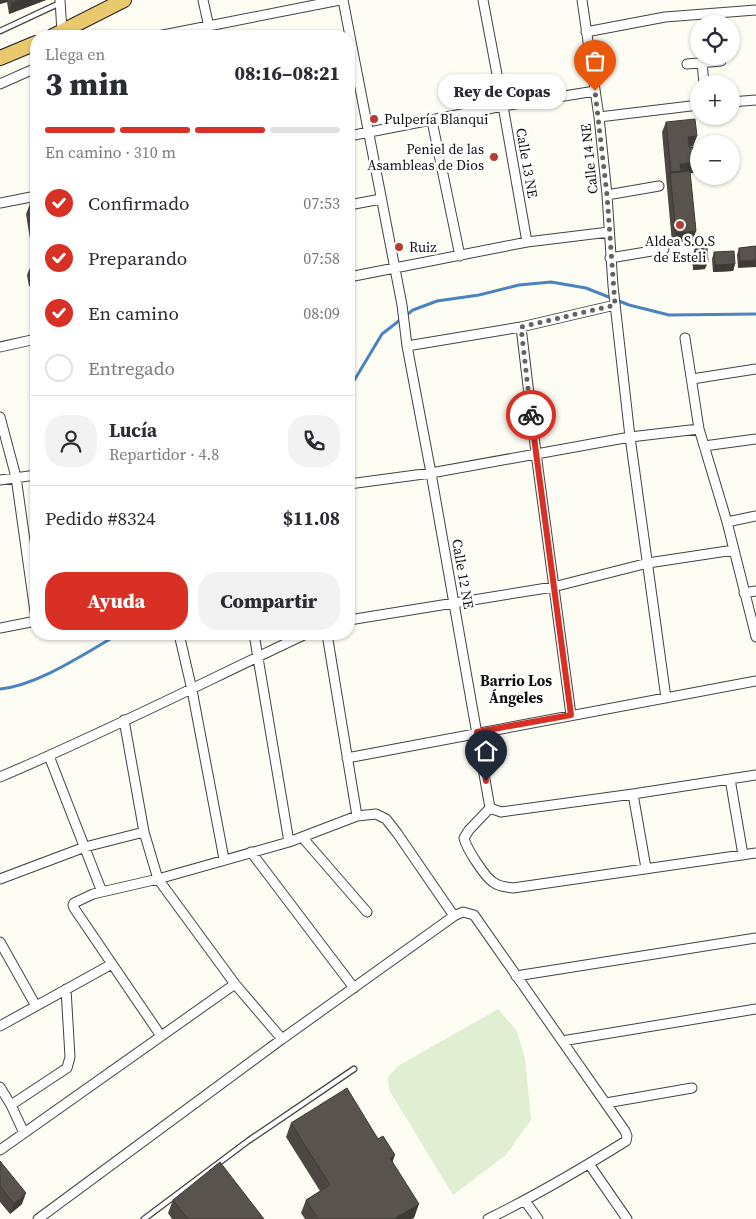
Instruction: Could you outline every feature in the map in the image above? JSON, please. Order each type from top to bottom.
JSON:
[{"type":"highway","points":[[65,30],[124,0]]},
{"type":"highway","points":[[0,58],[30,46]]},
{"type":"street","points":[[203,0],[210,30]]},
{"type":"street","points":[[186,30],[341,0],[347,30]]},
{"type":"street","name":"Calle 13 NE","points":[[482,0],[504,106],[527,242]]},
{"type":"street","name":"Calle 14 NE","points":[[582,0],[599,118],[607,195],[610,258],[630,437],[666,698]]},
{"type":"street","points":[[57,30],[61,1]]},
{"type":"street","points":[[586,32],[665,17],[756,10]]},
{"type":"street","points":[[355,68],[395,269]]},
{"type":"street","points":[[0,84],[30,71]]},
{"type":"street","points":[[355,135],[504,106],[595,91]]},
{"type":"street","points":[[740,101],[756,100]]},
{"type":"street","points":[[599,118],[690,106]]},
{"type":"street","points":[[432,121],[460,256]]},
{"type":"street","points":[[607,195],[659,186]]},
{"type":"street","points":[[0,203],[30,197]]},
{"type":"street","points":[[355,204],[381,199]]},
{"type":"street","points":[[355,276],[527,242],[609,232]]},
{"type":"street","points":[[610,258],[664,249]]},
{"type":"street","name":"Calle 12 NE","points":[[395,269],[407,346],[432,473],[490,808]]},
{"type":"street","points":[[407,346],[521,327],[615,303]]},
{"type":"street","points":[[521,327],[571,715]]},
{"type":"street","points":[[685,338],[699,429],[727,522],[756,637]]},
{"type":"street","points":[[0,347],[30,340]]},
{"type":"street","points":[[692,379],[756,369]]},
{"type":"street","points":[[0,417],[1,428],[16,477],[30,577]]},
{"type":"street","points":[[355,483],[432,473],[630,437],[699,429]]},
{"type":"street","points":[[704,446],[756,439]]},
{"type":"street","points":[[0,480],[30,476]]},
{"type":"street","points":[[727,522],[756,516]]},
{"type":"street","points":[[355,619],[553,587],[648,564],[734,550]]},
{"type":"street","points":[[744,594],[756,592]]},
{"type":"street","points":[[0,628],[30,621]]},
{"type":"street","points":[[180,640],[192,690],[224,859]]},
{"type":"street","points":[[255,640],[289,842]]},
{"type":"street","points":[[0,777],[192,690],[293,640]]},
{"type":"street","points":[[328,640],[357,816]]},
{"type":"street","points":[[346,758],[756,681]]},
{"type":"street","points":[[124,720],[144,832],[158,878],[235,984],[282,1040]]},
{"type":"street","points":[[49,756],[102,892]]},
{"type":"street","points":[[756,775],[501,812],[490,808],[464,838],[466,847],[492,882],[503,887],[513,888],[756,853]]},
{"type":"street","points":[[730,779],[743,855]]},
{"type":"street","points":[[634,794],[646,868]]},
{"type":"street","points":[[162,1036],[73,906],[74,903],[102,892],[289,842],[357,816],[376,814],[386,819],[397,833],[454,916]]},
{"type":"street","points":[[0,878],[85,847],[144,832]]},
{"type":"street","points":[[302,836],[367,912]]},
{"type":"street","points":[[252,852],[354,988]]},
{"type":"street","points":[[38,1219],[282,1040],[454,916],[463,912],[474,915],[626,1131],[627,1136],[626,1141],[589,1164],[525,1201],[488,1219]]},
{"type":"street","points":[[516,976],[756,938]]},
{"type":"street","points":[[0,942],[36,1006]]},
{"type":"street","points":[[0,1026],[112,964]]},
{"type":"street","points":[[0,1150],[235,984]]},
{"type":"street","points":[[11,1105],[68,1068],[70,1056],[66,990]]},
{"type":"street","points":[[562,1041],[756,1009]]},
{"type":"street","points":[[0,1087],[24,1132]]},
{"type":"street","points":[[606,1103],[692,1088]]},
{"type":"street","points":[[589,1164],[627,1219]]},
{"type":"street","points":[[525,1201],[538,1219]]},
{"type":"lane","points":[[0,31],[61,1]]},
{"type":"lane","points":[[144,1219],[248,1141],[354,1069]]},
{"type":"green space","points":[[498,1009],[517,1031],[525,1058],[531,1120],[506,1155],[453,1195],[389,1090],[388,1077],[398,1066]]},
{"type":"building","points":[[690,120],[690,125],[696,125],[697,135],[690,135],[688,137],[690,163],[680,164],[681,171],[671,172],[666,122]]},
{"type":"building","name":"Aldea S.O.S de Esteli","points":[[690,171],[696,231],[676,233],[670,173]]},
{"type":"building","points":[[756,246],[756,260],[740,261],[739,248]]},
{"type":"building","points":[[707,248],[708,262],[696,263],[695,249]]},
{"type":"building","points":[[734,251],[735,264],[715,265],[714,252]]},
{"type":"building","points":[[347,1088],[378,1139],[383,1136],[395,1155],[390,1158],[419,1204],[394,1219],[318,1219],[306,1200],[330,1185],[291,1123]]},
{"type":"building","points":[[0,1161],[26,1193],[14,1204],[0,1186]]},
{"type":"building","points":[[220,1162],[264,1219],[188,1219],[173,1200]]},
{"type":"waterway","points":[[355,379],[382,334],[413,310],[437,301],[479,295],[519,285],[551,282],[586,288],[629,305],[669,315],[756,314]]},
{"type":"waterway","points":[[0,689],[46,675],[109,640]]},
{"type":"way so far","points":[[531,415],[521,327],[615,305],[610,258],[607,195],[595,91]]},
{"type":"place","name":"Rey de Copas","points":[[595,91]]},
{"type":"place","name":"Pulpería Blanqui","points":[[374,119]]},
{"type":"place","name":"Peniel de las Asambleas de Dios","points":[[494,157]]},
{"type":"place","name":"Aldea S.O.S de Esteli","points":[[680,225]]},
{"type":"place","name":"Ruiz","points":[[399,247]]},
{"type":"district","name":"Barrio Los Ángeles","points":[[516,690]]},
{"type":"route","points":[[486,781],[477,732],[571,715],[531,415]]}]
